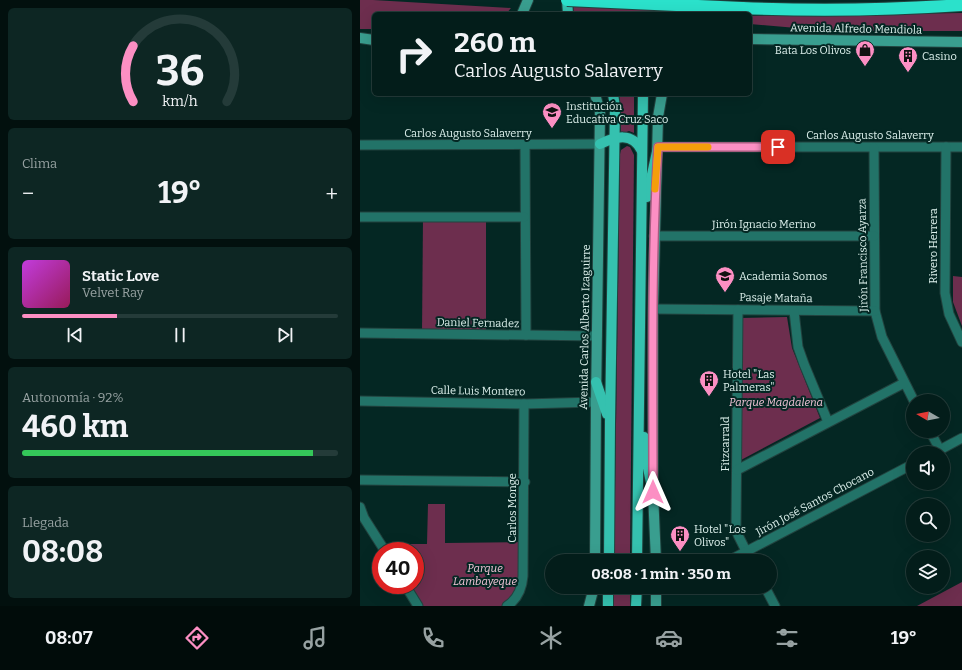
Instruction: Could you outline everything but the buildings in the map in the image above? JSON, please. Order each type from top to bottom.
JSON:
[{"type":"highway","points":[[567,0],[801,10],[857,10],[962,5]]},
{"type":"main road","points":[[567,0],[568,12]]},
{"type":"main road","points":[[680,12],[681,0]]},
{"type":"main road","points":[[609,554],[615,138],[615,107],[613,96]]},
{"type":"main road","points":[[637,554],[643,96]]},
{"type":"main road","points":[[600,144],[615,138],[625,138],[635,141],[642,150]]},
{"type":"main road","points":[[641,241],[648,187],[658,147]]},
{"type":"main road","points":[[596,382],[610,422]]},
{"type":"main road","points":[[639,424],[644,436],[653,492]]},
{"type":"main road","points":[[608,594],[608,606]]},
{"type":"main road","points":[[636,594],[636,606]]},
{"type":"street","points":[[523,12],[528,0]]},
{"type":"street","points":[[713,0],[715,12]]},
{"type":"street","points":[[360,38],[372,39]]},
{"type":"street","name":"Avenida Alfredo Mendiola","points":[[752,39],[962,42]]},
{"type":"street","name":"Avenida Carlos Alberto Izaguirre","points":[[595,554],[600,144],[600,112],[596,96]]},
{"type":"street","points":[[656,554],[653,492],[653,309],[658,117],[662,96]]},
{"type":"street","name":"Carlos Augusto Salaverry","points":[[360,145],[600,144]]},
{"type":"street","points":[[525,145],[524,217],[526,335]]},
{"type":"street","name":"Carlos Augusto Salaverry","points":[[658,147],[962,147]]},
{"type":"street","name":"Rivero Herrera","points":[[946,147],[945,292],[949,314],[962,342]]},
{"type":"street","name":"Jirón Francisco Ayarza","points":[[874,148],[876,311],[882,337],[910,394]]},
{"type":"street","points":[[360,218],[524,217]]},
{"type":"street","name":"Jirón Ignacio Merino","points":[[654,236],[874,236]]},
{"type":"street","name":"Pasaje Mataña","points":[[653,309],[876,311]]},
{"type":"street","name":"Fitzcarrald","points":[[738,310],[736,528],[748,554]]},
{"type":"street","points":[[794,311],[798,347],[828,422]]},
{"type":"street","name":"Daniel Fernadez","points":[[360,333],[597,336]]},
{"type":"street","points":[[737,470],[904,383]]},
{"type":"street","name":"Calle Luis Montero","points":[[360,401],[524,404],[596,402]]},
{"type":"street","name":"Carlos Monge","points":[[507,606],[519,595],[523,581],[525,482],[524,404]]},
{"type":"street","points":[[948,446],[962,438]]},
{"type":"street","name":"Jirón José Santos Chocano","points":[[741,554],[906,468]]},
{"type":"street","points":[[360,480],[525,482]]},
{"type":"street","points":[[360,507],[364,518],[379,542]]},
{"type":"street","points":[[411,594],[418,606]]},
{"type":"street","points":[[589,606],[593,594]]},
{"type":"street","points":[[595,594],[595,606]]},
{"type":"street","points":[[656,594],[656,606]]},
{"type":"street","points":[[769,594],[775,606]]},
{"type":"green space","points":[[360,0],[511,8],[508,12],[372,12],[372,29],[360,29]]},
{"type":"green space","points":[[573,5],[674,7],[673,12],[574,12]]},
{"type":"green space","points":[[962,13],[962,31],[831,31],[752,24],[752,16]]},
{"type":"green space","points":[[619,96],[634,96],[634,133],[629,131],[621,134]]},
{"type":"green space","points":[[627,146],[630,147],[634,155],[630,554],[614,554],[621,150]]},
{"type":"green space","points":[[423,217],[486,217],[486,335],[422,334]]},
{"type":"green space","points":[[953,276],[962,277],[962,326],[953,302]]},
{"type":"green space","name":"Parque Magdalena","points":[[787,317],[792,348],[820,418],[741,460],[741,318]]},
{"type":"green space","name":"Parque Lambayeque","points":[[428,504],[445,504],[445,543],[524,542],[523,576],[507,606],[418,606],[411,594],[424,594],[424,544],[427,544]]},
{"type":"green space","points":[[962,582],[962,606],[917,606],[940,594],[950,594],[950,588]]},
{"type":"green space","points":[[614,594],[630,594],[630,606],[614,606]]},
{"type":"slow traffic","points":[[655,189],[658,147],[708,147]]},
{"type":"place","name":"Bata Los Olivos","points":[[865,67]]},
{"type":"place","name":"Casino","points":[[908,73]]},
{"type":"place","name":"Institución Educativa Cruz Saco","points":[[552,129]]},
{"type":"place","name":"Academia Somos","points":[[725,293]]},
{"type":"place","name":"Hotel \"Las Palmeras\"","points":[[709,397]]},
{"type":"place","name":"Hotel \"Los Olivos\"","points":[[680,552]]},
{"type":"route","points":[[653,492],[653,309],[655,188],[658,147],[778,147]]}]
